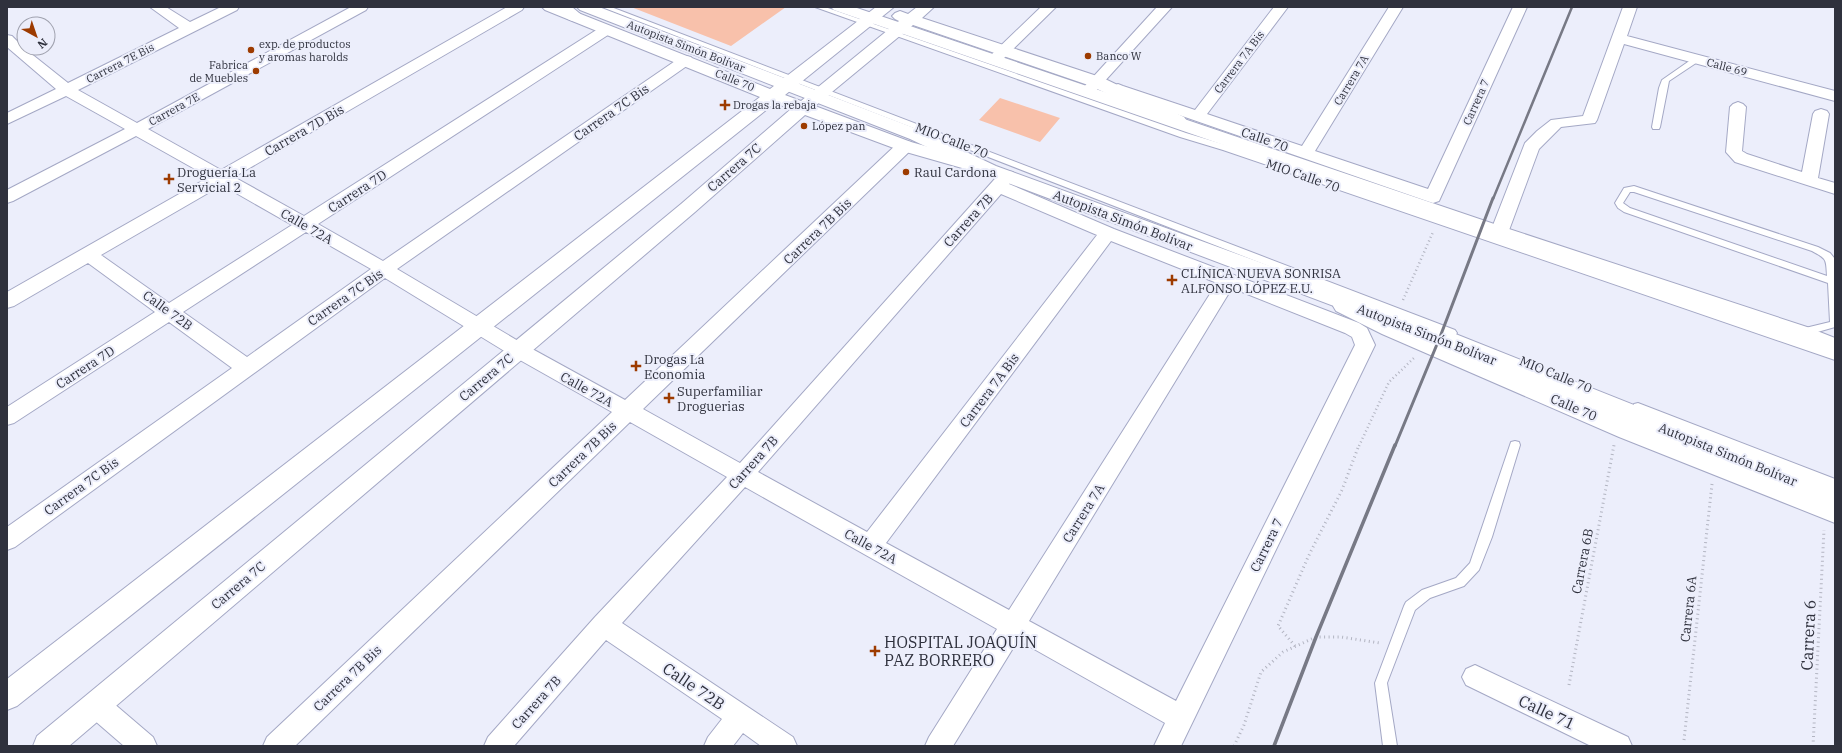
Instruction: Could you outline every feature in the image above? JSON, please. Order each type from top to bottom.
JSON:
[{"type":"main road","name":"Calle 70","points":[[550,7],[581,13],[606,30],[686,60],[784,87],[814,99],[905,146],[998,178]]},
{"type":"main road","points":[[563,7],[581,13]]},
{"type":"main road","points":[[839,7],[875,13],[902,27],[999,55],[1092,86],[1194,121],[1500,233],[1800,333],[1835,347]]},
{"type":"main road","name":"Carrera 7C","points":[[47,746],[688,208],[814,99],[926,7]]},
{"type":"main road","name":"Autopista Simón Bolívar","points":[[581,13],[643,29],[784,87]]},
{"type":"main road","points":[[7,696],[784,87],[875,13]]},
{"type":"main road","points":[[606,30],[643,29]]},
{"type":"main road","name":"Autopista Simón Bolívar","points":[[814,99],[916,135],[998,178],[1440,337],[1835,496]]},
{"type":"main road","name":"Calle 70","points":[[1317,293],[1408,338],[1627,430],[1830,519]]},
{"type":"main road","points":[[1800,333],[1835,341]]},
{"type":"street","points":[[158,7],[189,28]]},
{"type":"street","name":"Carrera 7E Bis","points":[[7,119],[232,7]]},
{"type":"street","name":"Carrera 7E","points":[[7,197],[137,129],[361,7]]},
{"type":"street","name":"Carrera 7D Bis","points":[[7,301],[517,7]]},
{"type":"street","points":[[999,55],[1049,7]]},
{"type":"street","points":[[1092,86],[1165,7]]},
{"type":"street","name":"Carrera 7A Bis","points":[[1194,121],[1281,7]]},
{"type":"street","name":"Carrera 7A","points":[[1306,153],[1396,7]]},
{"type":"street","points":[[1500,233],[1531,147],[1543,134],[1557,123],[1589,120],[1630,7]]},
{"type":"street","name":"Carrera 7","points":[[1433,197],[1515,8]]},
{"type":"street","name":"Carrera 7D","points":[[7,417],[606,30]]},
{"type":"street","name":"Calle 69","points":[[1618,38],[1835,96]]},
{"type":"street","name":"Calle 72A","points":[[7,39],[13,53],[67,90],[384,269],[518,350],[1181,718]]},
{"type":"street","name":"Carrera 7C Bis","points":[[7,540],[384,269],[686,60]]},
{"type":"street","points":[[1738,106],[1734,152],[1736,155],[1741,158],[1835,189]]},
{"type":"street","points":[[1809,180],[1822,114]]},
{"type":"street","name":"Calle 70","points":[[1194,121],[1306,153],[1433,197]]},
{"type":"street","name":"Carrera 7B Bis","points":[[276,746],[905,146]]},
{"type":"street","points":[[998,178],[1108,233],[1228,280]]},
{"type":"street","name":"Carrera 7B","points":[[497,746],[604,625],[742,475],[998,178]]},
{"type":"street","name":"Carrera 7A Bis","points":[[870,546],[1108,233]]},
{"type":"street","name":"Calle 72B","points":[[88,254],[246,367]]},
{"type":"street","name":"Carrera 7A","points":[[938,746],[1228,280]]},
{"type":"street","name":"Carrera 7","points":[[1167,746],[1365,345],[1360,333],[1352,328],[1228,280]]},
{"type":"street","name":"Calle 72B","points":[[604,625],[784,746]]},
{"type":"street","name":"Calle 71","points":[[1475,678],[1619,746]]},
{"type":"street","points":[[96,704],[144,746]]},
{"type":"street","points":[[718,746],[740,716]]},
{"type":"lane","name":"MIO Calle 70","points":[[605,7],[814,99],[1019,165],[1835,484]]},
{"type":"lane","points":[[818,7],[875,13]]},
{"type":"lane","name":"MIO Calle 70","points":[[902,27],[1183,135],[1226,148],[1835,356]]},
{"type":"lane","points":[[1656,127],[1662,88],[1666,80],[1698,59]]},
{"type":"lane","points":[[1800,333],[1835,324],[1831,260],[1827,255],[1815,249],[1634,189],[1628,190],[1619,203],[1627,210],[1832,281]]},
{"type":"lane","points":[[1390,746],[1381,683],[1410,606],[1426,594],[1460,582],[1475,566],[1486,537],[1515,445]]},
{"type":"path","points":[[1401,304],[1434,227]]},
{"type":"path","points":[[1295,646],[1278,626],[1292,592],[1326,518],[1342,490],[1355,453],[1366,433],[1388,382],[1418,355]]},
{"type":"path","name":"Carrera 6B","points":[[1569,685],[1615,441]]},
{"type":"path","name":"Carrera 6A","points":[[1684,740],[1713,479]]},
{"type":"path","name":"Carrera 6","points":[[1813,746],[1830,519]]},
{"type":"path","points":[[1234,746],[1244,725],[1261,672],[1283,652],[1316,637],[1341,637],[1380,643],[1394,650]]},
{"type":"shaded area","points":[[631,7],[786,7],[731,46]]},
{"type":"shaded area","points":[[1000,98],[1060,118],[1040,142],[979,120]]},
{"type":"railway","points":[[1493,199],[1572,7]]},
{"type":"railway","points":[[1395,446],[1440,337],[1493,198]]},
{"type":"railway","points":[[1274,746],[1316,637],[1395,445]]},
{"type":"place","name":"exp. de productos y aromas harolds","points":[[251,50]]},
{"type":"place","name":"Banco W","points":[[1088,56]]},
{"type":"place","name":"Fabrica de Muebles","points":[[256,71]]},
{"type":"place","name":"Drogas la rebaja","points":[[725,105]]},
{"type":"place","name":"López pan","points":[[804,126]]},
{"type":"place","name":"Raul Cardona","points":[[906,172]]},
{"type":"place","name":"Droguería La Servicial 2","points":[[169,179]]},
{"type":"place","name":"CLÍNICA NUEVA SONRISA ALFONSO LÓPEZ E.U.","points":[[1172,280]]},
{"type":"place","name":"Drogas La Economia","points":[[636,366]]},
{"type":"place","name":"Superfamiliar Droguerias","points":[[669,398]]},
{"type":"place","name":"HOSPITAL JOAQUÍN PAZ BORRERO","points":[[875,651]]}]
